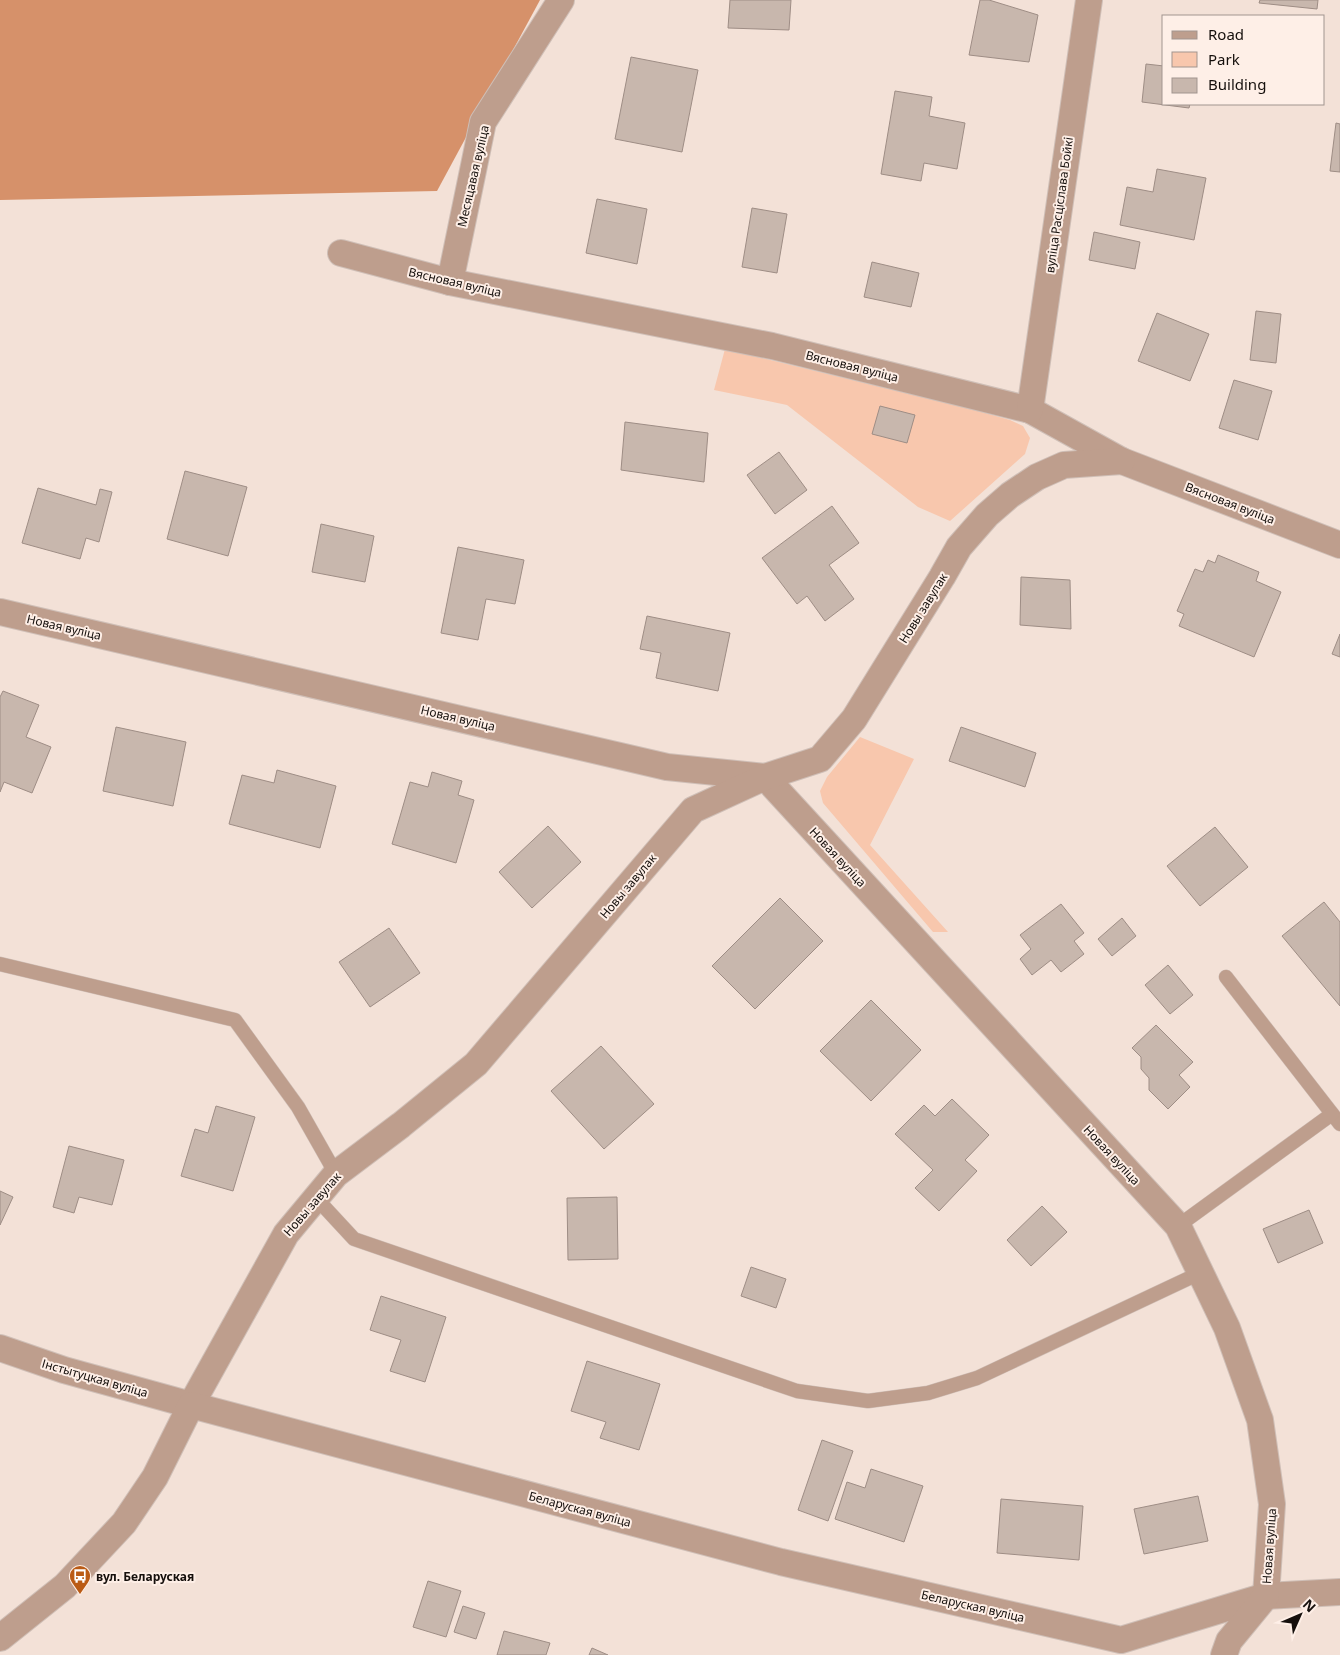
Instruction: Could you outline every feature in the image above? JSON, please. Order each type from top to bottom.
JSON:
[{"type":"street","name":"Месяцавая вуліца","points":[[450,282],[483,122],[561,0]]},
{"type":"street","name":"вуліца Расціслава Бойкі","points":[[1030,410],[1089,0]]},
{"type":"street","name":"Вясновая вуліца","points":[[341,253],[450,282],[772,346],[1030,410],[1122,461],[1340,545]]},
{"type":"street","name":"Новы завулак","points":[[191,1405],[286,1234],[336,1174],[401,1125],[476,1064],[693,810],[765,778],[820,759],[854,719],[942,577],[959,546],[987,515],[1010,494],[1037,477],[1064,465],[1122,461]]},
{"type":"street","name":"Новая вуліца","points":[[0,612],[667,767],[765,778],[1178,1226],[1227,1328],[1260,1420],[1272,1504],[1266,1596]]},
{"type":"street","name":"Інстытуцкая вуліца","points":[[0,1348],[64,1370],[191,1405]]},
{"type":"street","points":[[0,1638],[65,1586],[124,1523],[155,1477],[191,1405]]},
{"type":"street","name":"Беларуская вуліца","points":[[191,1405],[781,1562],[1129,1647],[1266,1596],[1340,1592]]},
{"type":"street","points":[[1224,1655],[1229,1641],[1266,1596]]},
{"type":"lane","points":[[0,964],[234,1020],[298,1106],[336,1174]]},
{"type":"lane","points":[[1178,1226],[1336,1119],[1226,978]]},
{"type":"lane","points":[[316,1198],[354,1239],[798,1391],[868,1400],[928,1393],[977,1378],[1200,1272]]},
{"type":"green space","points":[[725,349],[1010,420],[1023,426],[1030,438],[1025,454],[950,521],[918,507],[787,405],[714,390]]},
{"type":"green space","points":[[860,737],[914,759],[870,845],[948,932],[933,932],[823,803],[820,791],[827,777]]},
{"type":"shaded area","points":[[0,0],[540,0],[437,191],[0,200]]},
{"type":"building","points":[[730,0],[791,0],[789,30],[728,28]]},
{"type":"building","points":[[980,0],[989,0],[1038,15],[1029,62],[969,55]]},
{"type":"building","points":[[1260,0],[1318,0],[1317,9],[1259,3]]},
{"type":"building","points":[[631,57],[698,70],[682,152],[615,139]]},
{"type":"building","points":[[1146,64],[1162,66],[1162,105],[1142,102]]},
{"type":"building","points":[[895,91],[932,97],[929,116],[965,123],[957,169],[924,163],[921,181],[881,174]]},
{"type":"building","points":[[1166,105],[1190,105],[1189,108]]},
{"type":"building","points":[[1336,123],[1340,124],[1340,172],[1330,171]]},
{"type":"building","points":[[1157,169],[1206,178],[1194,240],[1120,225],[1127,187],[1153,192]]},
{"type":"building","points":[[597,199],[647,209],[637,264],[586,253]]},
{"type":"building","points":[[752,208],[787,214],[777,273],[742,267]]},
{"type":"building","points":[[1094,232],[1140,242],[1135,269],[1089,260]]},
{"type":"building","points":[[872,262],[919,273],[911,307],[864,297]]},
{"type":"building","points":[[1256,311],[1281,314],[1276,363],[1250,360]]},
{"type":"building","points":[[1157,313],[1209,334],[1190,381],[1138,361]]},
{"type":"building","points":[[1234,380],[1272,391],[1258,440],[1219,428]]},
{"type":"building","points":[[880,406],[915,415],[907,443],[872,434]]},
{"type":"building","points":[[625,422],[708,433],[704,482],[621,470]]},
{"type":"building","points":[[779,452],[807,490],[775,514],[747,475]]},
{"type":"building","points":[[185,471],[247,487],[228,556],[167,539]]},
{"type":"building","points":[[38,488],[96,505],[100,489],[112,492],[99,542],[86,538],[80,559],[22,543]]},
{"type":"building","points":[[832,506],[859,543],[829,565],[854,599],[825,621],[807,596],[797,604],[762,558]]},
{"type":"building","points":[[321,524],[374,536],[365,582],[312,572]]},
{"type":"building","points":[[458,547],[524,560],[515,604],[486,599],[478,640],[441,633]]},
{"type":"building","points":[[1218,555],[1259,572],[1256,581],[1281,592],[1254,657],[1179,626],[1184,614],[1177,611],[1195,569],[1203,572],[1208,560],[1215,563]]},
{"type":"building","points":[[1021,577],[1070,580],[1071,629],[1020,625]]},
{"type":"building","points":[[647,616],[730,633],[718,691],[656,678],[661,653],[640,649]]},
{"type":"building","points":[[1340,634],[1340,657],[1332,654]]},
{"type":"building","points":[[3,691],[39,705],[26,737],[51,747],[32,793],[4,782],[0,792],[0,697]]},
{"type":"building","points":[[116,727],[186,742],[173,806],[103,791]]},
{"type":"building","points":[[961,727],[1036,753],[1025,787],[949,761]]},
{"type":"building","points":[[277,770],[336,786],[320,848],[229,824],[242,775],[274,783]]},
{"type":"building","points":[[432,772],[462,781],[458,795],[474,800],[456,863],[392,844],[410,782],[428,787]]},
{"type":"building","points":[[548,826],[581,862],[532,908],[499,872]]},
{"type":"building","points":[[1215,827],[1248,867],[1200,906],[1167,866]]},
{"type":"building","points":[[780,898],[823,941],[755,1009],[712,966]]},
{"type":"building","points":[[1324,902],[1340,922],[1340,1006],[1282,936]]},
{"type":"building","points":[[1061,904],[1084,933],[1074,941],[1084,954],[1061,972],[1051,960],[1032,975],[1020,959],[1031,949],[1020,935]]},
{"type":"building","points":[[1122,918],[1136,936],[1112,956],[1098,939]]},
{"type":"building","points":[[389,928],[420,973],[370,1007],[339,962]]},
{"type":"building","points":[[1168,965],[1193,995],[1170,1014],[1145,985]]},
{"type":"building","points":[[871,1000],[921,1050],[871,1101],[820,1051]]},
{"type":"building","points":[[1156,1025],[1193,1062],[1179,1075],[1190,1087],[1168,1109],[1149,1090],[1149,1078],[1141,1069],[1141,1057],[1132,1048]]},
{"type":"building","points":[[601,1046],[654,1104],[604,1149],[551,1091]]},
{"type":"building","points":[[952,1099],[989,1135],[965,1160],[977,1171],[939,1211],[915,1188],[933,1170],[895,1134],[924,1105],[935,1116]]},
{"type":"building","points":[[216,1106],[255,1117],[233,1191],[181,1176],[195,1129],[208,1133]]},
{"type":"building","points":[[69,1146],[124,1160],[112,1205],[79,1197],[74,1213],[53,1207]]},
{"type":"building","points":[[0,1191],[13,1197],[0,1225]]},
{"type":"building","points":[[617,1197],[618,1259],[568,1260],[567,1198]]},
{"type":"building","points":[[1042,1206],[1067,1232],[1031,1266],[1007,1240]]},
{"type":"building","points":[[1309,1210],[1323,1243],[1278,1263],[1263,1229]]},
{"type":"building","points":[[751,1267],[786,1279],[776,1308],[741,1296]]},
{"type":"building","points":[[381,1296],[446,1317],[425,1382],[390,1371],[401,1340],[370,1330]]},
{"type":"building","points":[[587,1361],[660,1384],[639,1450],[600,1438],[606,1422],[571,1411]]},
{"type":"building","points":[[822,1440],[853,1451],[828,1521],[798,1510]]},
{"type":"building","points":[[871,1469],[923,1486],[904,1542],[835,1519],[847,1482],[865,1488]]},
{"type":"building","points":[[1198,1496],[1208,1541],[1144,1554],[1134,1509]]},
{"type":"building","points":[[1001,1499],[1083,1506],[1079,1560],[997,1553]]},
{"type":"building","points":[[428,1581],[461,1591],[446,1637],[413,1627]]},
{"type":"building","points":[[463,1606],[485,1613],[476,1639],[454,1632]]},
{"type":"building","points":[[504,1631],[550,1643],[546,1655],[497,1655]]},
{"type":"building","points":[[592,1648],[608,1655],[589,1655]]},
{"type":"place","name":"вул. Беларуская","points":[[80,1595]]}]
